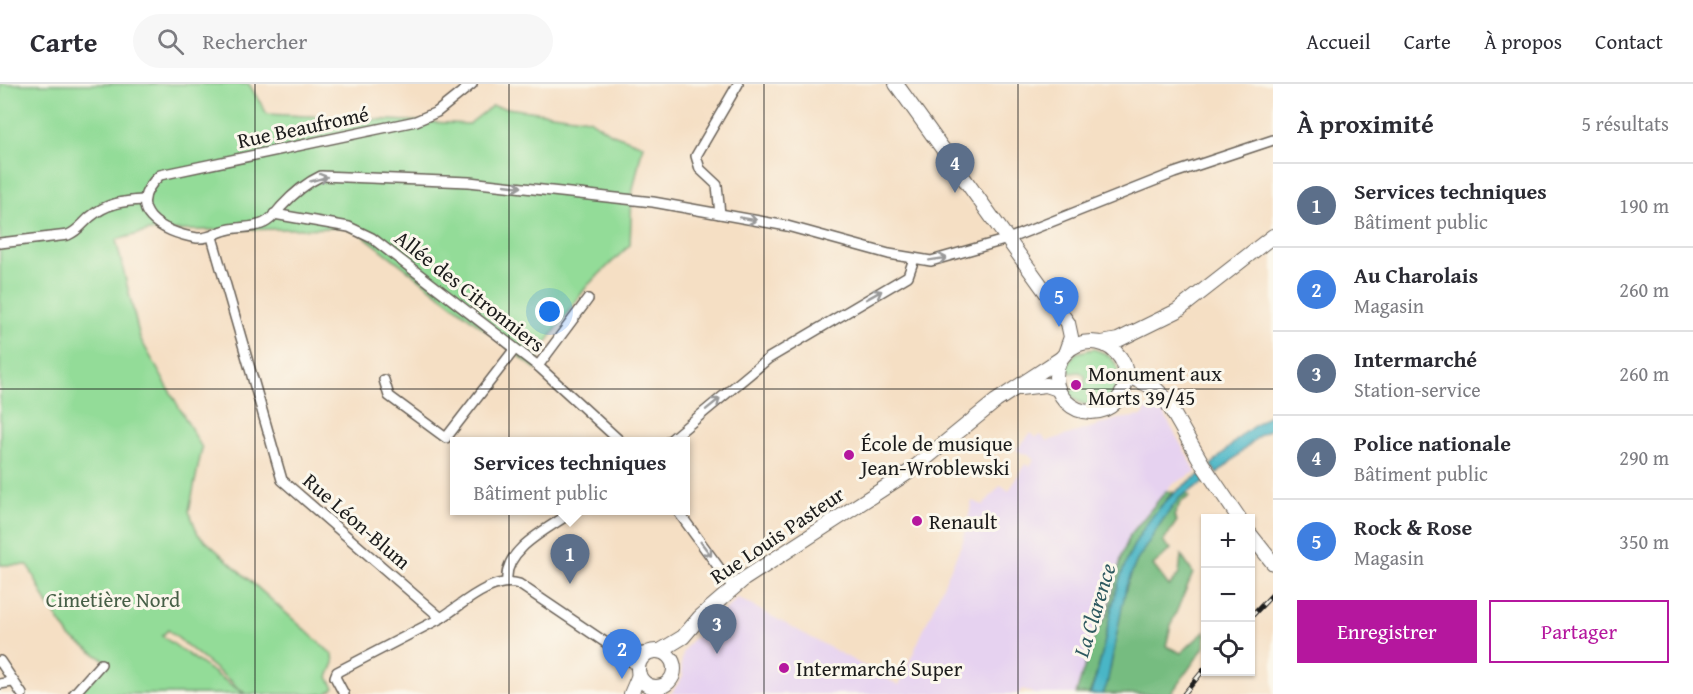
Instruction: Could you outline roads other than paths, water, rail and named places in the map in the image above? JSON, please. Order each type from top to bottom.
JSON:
[{"type":"main road","points":[[896,84],[1068,323],[1114,350],[1123,361],[1126,375],[1125,387],[1119,398]]},
{"type":"main road","points":[[1063,355],[1079,343],[1098,342],[1136,332],[1177,311],[1273,236]]},
{"type":"main road","points":[[1068,323],[1071,337],[1055,374],[1058,389],[1070,406],[1085,412],[1104,410],[1119,398],[1150,386]]},
{"type":"main road","points":[[1123,361],[1136,332]]},
{"type":"main road","name":"Rue Louis Pasteur","points":[[674,664],[683,637],[700,617],[734,588],[798,542],[909,472],[1015,389],[1063,355]]},
{"type":"main road","points":[[1126,375],[1150,386],[1164,397],[1203,465],[1236,514]]},
{"type":"main road","points":[[1015,389],[1046,385],[1058,389]]},
{"type":"main road","points":[[1255,539],[1273,563]]},
{"type":"main road","name":"Rue Louis Pasteur","points":[[654,652],[683,637]]},
{"type":"main road","points":[[654,652],[669,656],[674,664],[674,674],[669,682],[658,687],[649,686],[633,694],[641,659],[654,652]]},
{"type":"main road","points":[[638,672],[649,686]]},
{"type":"street","name":"Rue Beaufromé","points":[[144,200],[148,186],[160,175],[416,122],[455,100],[459,88],[472,84]]},
{"type":"street","points":[[720,214],[717,185],[700,169],[696,156],[738,84]]},
{"type":"street","points":[[0,243],[68,235],[77,231],[101,208],[121,201],[144,200],[146,213],[152,220],[197,238],[212,237],[224,230],[264,223],[308,182],[321,176],[343,176],[469,182],[653,202],[787,226],[854,246],[914,259],[940,259],[1008,239],[1174,173],[1273,140]]},
{"type":"street","name":"Allée des Citronniers","points":[[274,214],[350,227],[372,238],[514,350],[538,366],[617,437]]},
{"type":"street","name":"Rue Léon-Blum","points":[[212,237],[282,480],[441,618]]},
{"type":"street","points":[[673,437],[769,358],[909,276],[914,259]]},
{"type":"street","points":[[538,366],[588,299]]},
{"type":"street","points":[[384,380],[389,396],[446,438],[514,350]]},
{"type":"street","points":[[507,580],[510,560],[528,543],[568,515]]},
{"type":"street","points":[[681,515],[734,588]]},
{"type":"street","points":[[344,694],[337,684],[335,677],[337,672],[441,618],[493,585],[507,580],[519,584],[618,652],[638,672]]},
{"type":"street","points":[[618,652],[654,652]]},
{"type":"street","points":[[0,661],[22,694]]},
{"type":"street","points":[[74,694],[101,664]]},
{"type":"street","points":[[0,684],[12,682]]},
{"type":"water","points":[[1273,412],[1273,428],[1260,435],[1217,474],[1211,465],[1243,434]]},
{"type":"water","points":[[1201,474],[1206,481],[1180,497],[1136,562],[1126,587],[1107,684],[1103,694],[1090,694],[1100,664],[1117,588],[1135,543],[1152,516],[1163,504],[1174,493]]},
{"type":"railway","points":[[1255,613],[1273,594]]},
{"type":"railway","points":[[1184,694],[1201,673]]},
{"type":"place","name":"Police nationale","points":[[955,193]]},
{"type":"place","name":"Rock & Rose","points":[[1059,327]]},
{"type":"place","name":"Monument aux Morts 39/45","points":[[1076,385]]},
{"type":"place","name":"École de musique Jean-Wroblewski","points":[[849,455]]},
{"type":"place","name":"Renault","points":[[917,521]]},
{"type":"place","name":"Services techniques","points":[[570,584]]},
{"type":"place","name":"Intermarché","points":[[717,654]]},
{"type":"place","name":"Intermarché Super","points":[[784,668]]},
{"type":"place","name":"Au Charolais","points":[[622,679]]},
{"type":"park label","name":"Cimetière Nord","points":[[113,599]]},
{"type":"water label","name":"La Clarence","points":[[1094,610]]}]
